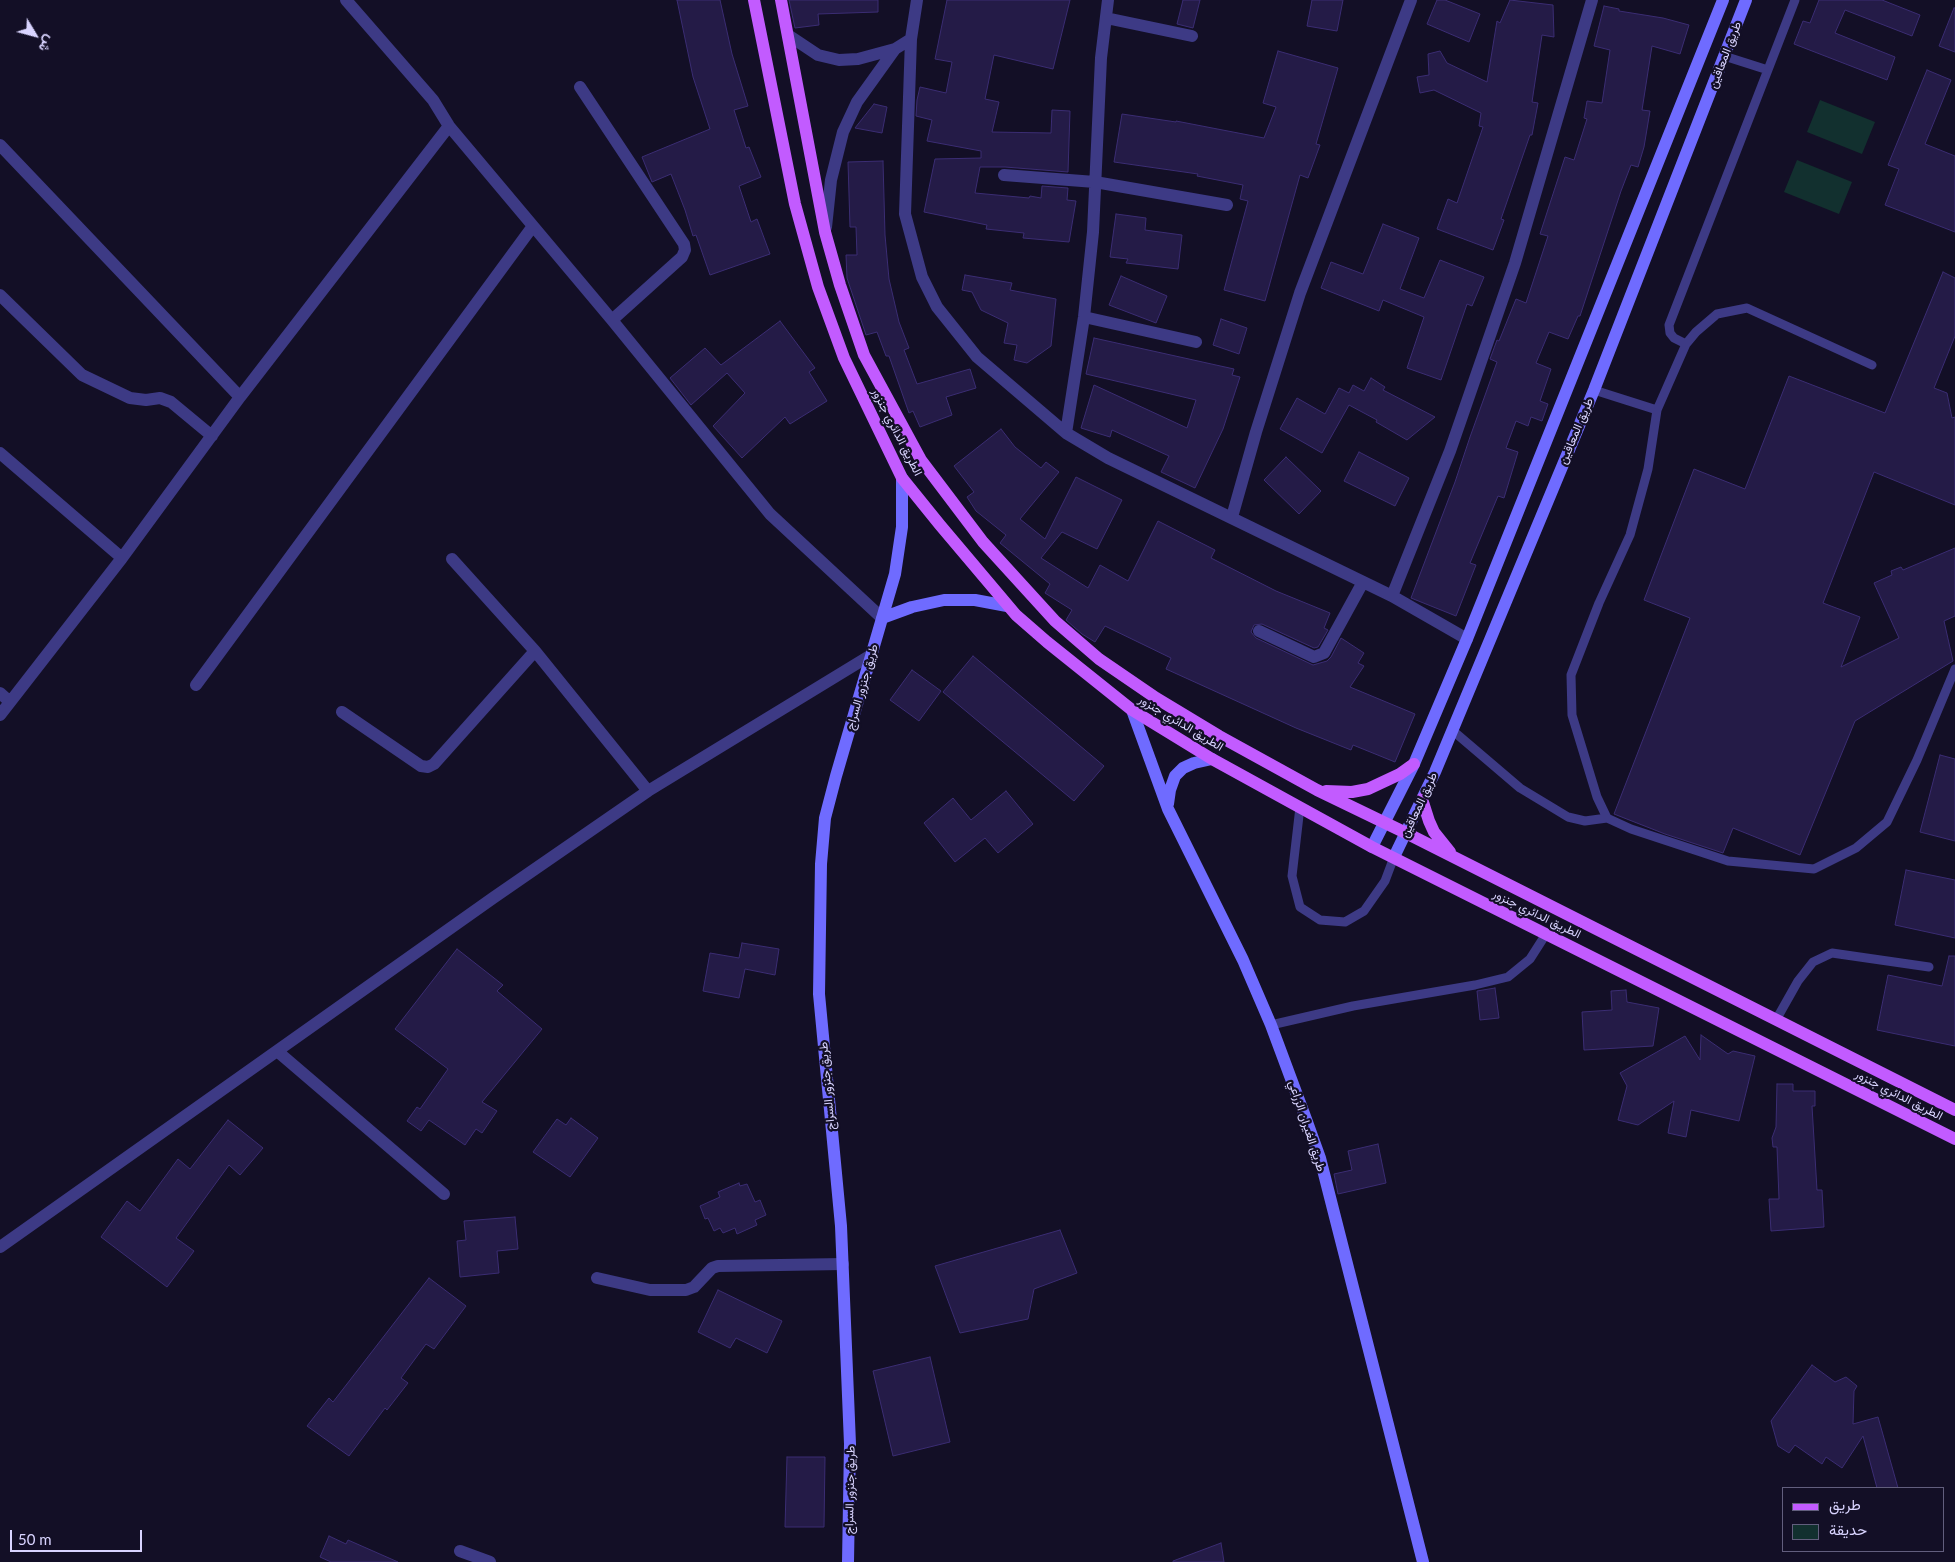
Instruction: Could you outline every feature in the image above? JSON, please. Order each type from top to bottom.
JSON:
[{"type":"main road","name":"الطريق الدائري جنزور","points":[[754,0],[794,204],[818,287],[844,358],[902,478],[1007,606],[1047,642],[1132,710],[1212,759],[1372,847],[1955,1139]]},
{"type":"main road","name":"الطريق الدائري جنزور","points":[[781,0],[825,232],[840,285],[864,355],[921,460],[983,542],[1055,621],[1099,659],[1148,693],[1219,736],[1317,790],[1955,1110]]},
{"type":"main road","points":[[1317,790],[1352,792],[1368,789],[1400,774],[1414,764]]},
{"type":"main road","points":[[1422,799],[1434,832],[1457,859]]},
{"type":"street","points":[[346,0],[432,100],[449,126],[612,320],[770,514],[882,618],[912,607],[944,600],[976,600],[1007,606]]},
{"type":"street","points":[[917,0],[911,39],[906,214],[922,277],[937,307],[977,357],[1066,433],[1108,458],[1392,596],[1467,640]]},
{"type":"street","points":[[1066,433],[1084,317],[1093,232],[1101,58],[1108,0]]},
{"type":"street","points":[[1232,517],[1256,432],[1300,293],[1411,0]]},
{"type":"street","points":[[1392,596],[1450,451],[1515,263],[1592,0]]},
{"type":"street","name":"طريق المعاقين","points":[[1372,847],[1414,764],[1467,640],[1723,0]]},
{"type":"street","name":"طريق المعاقين","points":[[1394,857],[1452,730],[1594,390],[1746,0]]},
{"type":"street","points":[[1106,18],[1192,36]]},
{"type":"street","points":[[788,35],[818,55],[839,60],[858,59],[895,49],[911,39]]},
{"type":"street","points":[[825,232],[832,180],[843,132],[857,102],[895,49]]},
{"type":"street","points":[[580,87],[684,244],[685,250],[682,256],[612,320]]},
{"type":"street","points":[[0,715],[122,558],[240,396],[449,126]]},
{"type":"street","points":[[0,145],[240,396]]},
{"type":"street","points":[[1004,175],[1095,182],[1227,205]]},
{"type":"street","points":[[196,685],[533,226]]},
{"type":"street","points":[[0,295],[82,374],[130,398],[146,400],[160,398],[171,402],[212,436]]},
{"type":"street","points":[[1084,317],[1196,342]]},
{"type":"street","points":[[0,453],[122,558]]},
{"type":"street","name":"طريق جنزور السراج","points":[[848,1562],[850,1444],[843,1264],[819,994],[820,864],[825,818],[899,552],[903,503],[902,478]]},
{"type":"street","points":[[452,559],[535,651],[648,792]]},
{"type":"street","points":[[1259,631],[1314,657],[1324,653],[1363,582]]},
{"type":"street","points":[[342,712],[421,766],[428,767],[434,764],[535,651]]},
{"type":"street","points":[[0,1247],[648,792],[871,655]]},
{"type":"street","points":[[0,693],[10,702]]},
{"type":"street","name":"طريق الغيران الزراعي","points":[[1132,710],[1168,809],[1243,960],[1271,1025],[1320,1158],[1423,1562]]},
{"type":"street","points":[[1168,809],[1170,790],[1175,776],[1183,768],[1194,763],[1212,759]]},
{"type":"street","points":[[278,1051],[444,1194]]},
{"type":"street","points":[[596,1278],[650,1290],[686,1290],[694,1287],[712,1268],[718,1266],[843,1264]]},
{"type":"street","points":[[460,1551],[490,1562]]},
{"type":"lane","points":[[1686,344],[1674,338],[1670,333],[1669,324],[1795,0]]},
{"type":"lane","points":[[1724,56],[1768,70]]},
{"type":"lane","points":[[1607,818],[1597,797],[1572,715],[1571,675],[1599,603],[1630,535],[1648,469],[1657,410],[1686,344],[1696,332],[1717,314],[1747,308],[1872,365]]},
{"type":"lane","points":[[1594,390],[1657,410]]},
{"type":"lane","points":[[1452,730],[1520,788],[1568,817],[1585,821],[1607,818],[1631,829],[1728,861],[1814,869],[1856,848],[1887,822],[1917,760],[1955,669]]},
{"type":"lane","points":[[1300,807],[1292,876],[1300,907],[1320,920],[1345,922],[1364,911],[1385,881],[1394,857]]},
{"type":"lane","points":[[1271,1025],[1353,1006],[1475,985],[1508,977],[1530,959],[1546,934]]},
{"type":"lane","points":[[1776,1020],[1798,981],[1813,962],[1832,953],[1929,967]]},
{"type":"green space","points":[[1820,100],[1875,122],[1862,154],[1807,132]]},
{"type":"green space","points":[[1797,160],[1852,182],[1839,214],[1784,192]]},
{"type":"building","points":[[677,0],[720,0],[732,54],[748,106],[734,110],[746,148],[749,147],[761,177],[739,186],[751,222],[757,219],[770,254],[710,275],[696,235],[693,236],[671,174],[652,182],[642,157],[710,129],[693,77]]},
{"type":"building","points":[[789,0],[878,0],[878,12],[818,14],[819,25],[795,28]]},
{"type":"building","points":[[947,0],[1070,0],[1053,69],[994,55],[985,99],[999,102],[992,132],[1051,133],[1052,110],[1070,111],[1068,172],[980,167],[975,193],[1041,198],[1042,186],[1068,188],[1067,200],[1076,201],[1069,242],[1023,238],[1024,233],[986,229],[987,225],[924,212],[935,159],[981,158],[981,151],[927,141],[932,120],[916,116],[920,87],[946,93],[952,62],[935,59]]},
{"type":"building","points":[[1183,0],[1200,0],[1193,28],[1177,24]]},
{"type":"building","points":[[1312,0],[1343,0],[1337,31],[1307,26]]},
{"type":"building","points":[[1437,0],[1445,0],[1480,14],[1469,42],[1427,24]]},
{"type":"building","points":[[1510,0],[1553,5],[1554,37],[1542,35],[1532,102],[1538,103],[1532,135],[1530,135],[1501,219],[1504,220],[1493,250],[1437,229],[1448,199],[1457,203],[1483,127],[1479,126],[1481,113],[1434,90],[1420,93],[1417,77],[1429,75],[1428,54],[1440,51],[1447,63],[1487,82],[1497,21],[1500,23]]},
{"type":"building","points":[[1819,0],[1882,0],[1920,15],[1912,36],[1845,10],[1835,33],[1895,57],[1887,80],[1794,44],[1803,21],[1810,23]]},
{"type":"building","points":[[1604,6],[1619,9],[1619,11],[1663,18],[1689,25],[1680,54],[1652,46],[1642,110],[1650,111],[1644,147],[1638,167],[1631,165],[1580,316],[1578,316],[1568,339],[1549,332],[1536,363],[1551,369],[1540,401],[1548,404],[1542,421],[1531,417],[1528,426],[1516,421],[1506,448],[1518,452],[1504,498],[1498,496],[1470,563],[1476,565],[1456,616],[1411,598],[1455,482],[1497,362],[1490,359],[1497,340],[1499,341],[1516,299],[1526,303],[1548,236],[1540,234],[1565,157],[1574,160],[1587,119],[1584,118],[1587,101],[1602,103],[1610,50],[1594,46]]},
{"type":"building","points":[[1955,8],[1955,52],[1939,46]]},
{"type":"building","points":[[1278,51],[1338,68],[1316,144],[1320,145],[1308,178],[1300,175],[1265,301],[1224,290],[1248,201],[1240,199],[1243,185],[1197,176],[1198,174],[1114,162],[1122,114],[1176,121],[1264,138],[1276,107],[1263,103]]},
{"type":"building","points":[[1927,70],[1951,80],[1925,144],[1955,156],[1955,232],[1885,205],[1899,169],[1888,165]]},
{"type":"building","points":[[874,104],[887,107],[882,133],[855,128]]},
{"type":"building","points":[[883,161],[885,235],[889,279],[899,322],[909,348],[904,350],[917,384],[970,369],[976,388],[946,397],[952,415],[920,427],[913,411],[909,413],[889,356],[886,356],[877,332],[866,335],[847,278],[846,255],[857,255],[856,227],[850,227],[848,162]]},
{"type":"building","points":[[1116,214],[1146,218],[1145,230],[1182,235],[1178,269],[1126,263],[1128,259],[1110,257]]},
{"type":"building","points":[[1383,224],[1419,238],[1400,289],[1424,298],[1440,260],[1484,277],[1472,306],[1467,304],[1441,380],[1407,368],[1424,317],[1383,300],[1379,311],[1321,288],[1331,262],[1363,274]]},
{"type":"building","points":[[1943,272],[1955,278],[1955,336],[1934,388],[1947,393],[1952,418],[1955,417],[1955,505],[1874,472],[1823,603],[1860,617],[1841,667],[1899,638],[1874,583],[1892,575],[1891,571],[1901,567],[1903,570],[1955,548],[1955,616],[1944,621],[1953,661],[1855,721],[1800,855],[1733,828],[1723,853],[1665,834],[1614,814],[1690,618],[1644,600],[1694,469],[1745,489],[1789,376],[1885,413]]},
{"type":"building","points":[[965,275],[1012,283],[1010,290],[1056,299],[1051,346],[1027,363],[1014,360],[1017,345],[1004,343],[1008,323],[981,310],[972,292],[962,290]]},
{"type":"building","points":[[1121,276],[1167,296],[1156,323],[1109,305]]},
{"type":"building","points":[[1221,319],[1247,328],[1239,354],[1213,345]]},
{"type":"building","points":[[780,321],[815,368],[809,372],[827,401],[790,424],[785,417],[742,458],[713,426],[745,393],[727,373],[691,405],[670,378],[705,348],[721,365]]},
{"type":"building","points":[[1094,338],[1234,369],[1232,375],[1240,377],[1223,429],[1195,488],[1161,472],[1169,456],[1112,430],[1110,437],[1081,428],[1094,385],[1187,428],[1196,400],[1086,374]]},
{"type":"building","points":[[1371,378],[1385,387],[1383,390],[1435,417],[1407,440],[1376,422],[1377,420],[1349,405],[1322,453],[1280,429],[1297,398],[1325,414],[1339,388],[1349,393],[1353,385],[1364,391]]},
{"type":"building","points":[[1001,429],[1015,447],[1041,468],[1046,462],[1059,472],[1020,519],[1045,539],[1076,477],[1122,500],[1097,549],[1062,532],[1041,558],[1088,588],[1100,565],[1128,581],[1158,521],[1215,550],[1211,558],[1276,591],[1330,613],[1324,628],[1328,630],[1318,647],[1314,648],[1262,624],[1254,625],[1251,632],[1256,638],[1313,665],[1327,661],[1341,638],[1364,653],[1358,663],[1364,666],[1350,687],[1415,714],[1395,762],[1353,745],[1351,750],[1296,728],[1166,669],[1171,658],[1105,626],[1095,642],[1082,634],[1066,620],[1072,610],[1045,593],[1050,584],[1000,543],[1006,535],[976,511],[967,497],[974,492],[954,466]]},
{"type":"building","points":[[1359,452],[1409,478],[1395,506],[1344,481]]},
{"type":"building","points":[[1286,457],[1321,491],[1299,514],[1264,480]]},
{"type":"building","points":[[973,656],[1104,766],[1074,801],[943,692]]},
{"type":"building","points":[[912,670],[941,691],[919,721],[890,700]]},
{"type":"building","points":[[1940,755],[1955,759],[1955,841],[1920,832]]},
{"type":"building","points":[[1006,791],[1033,824],[998,853],[985,838],[955,862],[924,823],[953,798],[971,820]]},
{"type":"building","points":[[1906,870],[1955,880],[1955,938],[1895,925]]},
{"type":"building","points":[[742,943],[779,949],[775,975],[745,969],[739,998],[703,991],[710,953],[739,958]]},
{"type":"building","points":[[457,949],[503,985],[497,991],[542,1029],[482,1102],[497,1111],[482,1133],[476,1129],[465,1145],[429,1120],[421,1131],[407,1121],[417,1107],[420,1109],[448,1069],[395,1029]]},
{"type":"building","points":[[1949,956],[1955,956],[1955,1046],[1877,1030],[1888,975],[1942,986]]},
{"type":"building","points":[[1495,988],[1499,1018],[1480,1020],[1477,991]]},
{"type":"building","points":[[1626,990],[1627,1002],[1659,1008],[1653,1046],[1584,1050],[1582,1012],[1612,1010],[1611,991]]},
{"type":"building","points":[[1701,1035],[1728,1054],[1733,1051],[1755,1056],[1739,1121],[1691,1110],[1686,1137],[1668,1133],[1674,1101],[1638,1125],[1618,1120],[1627,1086],[1620,1073],[1685,1036],[1700,1060]]},
{"type":"building","points":[[1777,1084],[1793,1084],[1793,1091],[1815,1091],[1815,1106],[1812,1106],[1817,1190],[1822,1190],[1824,1227],[1771,1231],[1769,1199],[1779,1199],[1777,1147],[1773,1147],[1772,1138],[1776,1127]]},
{"type":"building","points":[[571,1118],[598,1138],[570,1177],[533,1152],[557,1119],[566,1125]]},
{"type":"building","points":[[228,1120],[263,1148],[240,1175],[229,1165],[176,1238],[194,1251],[167,1287],[101,1237],[127,1201],[140,1211],[178,1159],[190,1169]]},
{"type":"building","points":[[1378,1144],[1386,1183],[1338,1194],[1334,1174],[1352,1170],[1348,1151]]},
{"type":"building","points":[[739,1183],[740,1186],[747,1184],[755,1202],[760,1200],[766,1215],[755,1220],[757,1225],[737,1234],[735,1228],[723,1233],[720,1228],[714,1231],[708,1218],[705,1219],[700,1206],[720,1197],[718,1192]]},
{"type":"building","points":[[515,1217],[518,1249],[497,1251],[499,1273],[460,1277],[457,1241],[466,1240],[464,1221]]},
{"type":"building","points":[[1060,1230],[1077,1273],[1034,1289],[1028,1319],[960,1333],[935,1266]]},
{"type":"building","points":[[429,1278],[466,1306],[434,1349],[426,1344],[401,1378],[408,1383],[387,1410],[385,1408],[349,1456],[307,1426],[329,1398],[333,1402]]},
{"type":"building","points":[[718,1290],[782,1321],[767,1353],[736,1338],[730,1348],[698,1332]]},
{"type":"building","points":[[930,1357],[950,1442],[893,1456],[873,1371]]},
{"type":"building","points":[[1812,1365],[1835,1382],[1846,1377],[1857,1386],[1854,1391],[1853,1424],[1878,1417],[1898,1487],[1877,1487],[1863,1436],[1842,1468],[1826,1457],[1822,1464],[1795,1445],[1789,1453],[1778,1446],[1771,1421]]},
{"type":"building","points":[[787,1457],[825,1457],[824,1527],[785,1527]]},
{"type":"building","points":[[329,1536],[346,1544],[348,1540],[398,1562],[331,1562],[320,1557]]},
{"type":"building","points":[[1221,1543],[1224,1562],[1173,1562],[1173,1561]]}]
